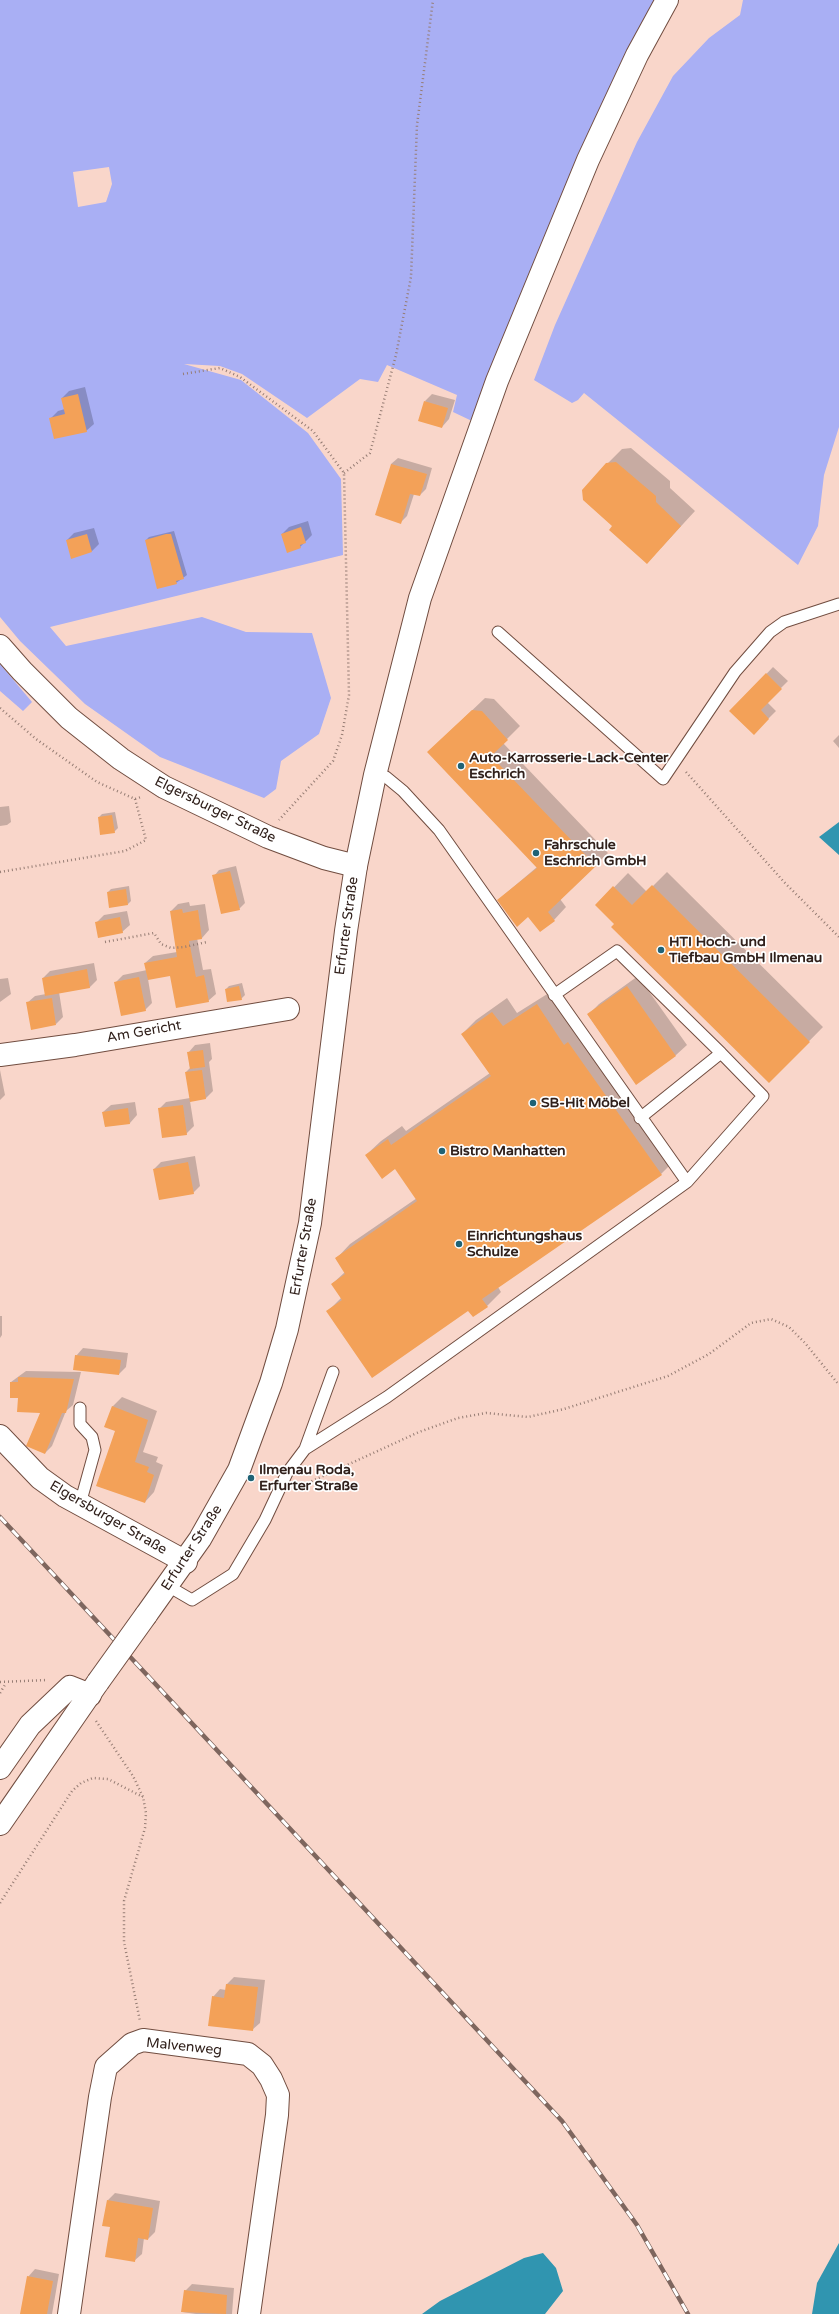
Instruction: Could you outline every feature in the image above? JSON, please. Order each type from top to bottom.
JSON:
[{"type":"main road","name":"Erfurter Straße","points":[[0,1824],[90,1694],[186,1562],[214,1516],[238,1470],[268,1390],[287,1329],[310,1223],[346,931],[356,866],[374,775],[420,598],[497,381],[582,175],[637,56],[667,0]]},
{"type":"main road","name":"Elgersburger Straße","points":[[0,646],[22,671],[69,718],[121,759],[164,787],[268,838],[324,858],[356,866]]},
{"type":"main road","name":"Am Gericht","points":[[0,1055],[288,1009]]},
{"type":"main road","name":"Elgersburger Straße","points":[[0,1436],[40,1478],[80,1504],[186,1562]]},
{"type":"main road","points":[[0,1768],[30,1725],[70,1687],[90,1694]]},
{"type":"main road","name":"Malvenweg","points":[[69,2314],[100,2097],[106,2067],[132,2044],[143,2040],[248,2054],[262,2065],[271,2079],[278,2095],[277,2115],[249,2314]]},
{"type":"lane","points":[[498,632],[663,779],[735,672],[770,632],[784,622],[839,604]]},
{"type":"lane","points":[[374,775],[386,777],[403,791],[439,830],[640,1118],[687,1182]]},
{"type":"lane","points":[[305,1449],[387,1397],[687,1182],[764,1096],[617,952],[554,995]]},
{"type":"lane","points":[[640,1118],[721,1053]]},
{"type":"lane","points":[[168,1586],[192,1600],[233,1574],[277,1497],[287,1473],[305,1449],[333,1372]]},
{"type":"lane","points":[[80,1408],[80,1424],[92,1437],[95,1450],[80,1504]]},
{"type":"path","points":[[344,473],[370,453],[396,354],[412,277],[417,125],[433,0]]},
{"type":"path","points":[[183,374],[220,368],[240,377],[313,431],[344,473],[349,695],[342,735],[334,761],[281,816],[268,838]]},
{"type":"path","points":[[0,708],[36,739],[97,782],[135,799],[164,787]]},
{"type":"path","points":[[676,760],[785,883],[839,937]]},
{"type":"path","points":[[0,872],[125,851],[146,840],[135,799]]},
{"type":"path","points":[[105,942],[154,932],[161,944],[171,948],[184,947],[206,942]]},
{"type":"path","points":[[277,1497],[419,1432],[458,1418],[486,1412],[528,1418],[564,1409],[668,1376],[709,1354],[751,1323],[771,1319],[789,1327],[805,1343],[839,1385]]},
{"type":"path","points":[[0,1682],[6,1682],[0,1693]]},
{"type":"path","points":[[90,1694],[95,1720],[125,1761],[143,1797],[146,1813],[145,1828],[124,1901],[124,1942],[143,2040]]},
{"type":"path","points":[[0,1902],[72,1791],[81,1783],[93,1778],[108,1779],[143,1797]]},
{"type":"shaded area","points":[[0,0],[656,0],[472,421],[453,412],[457,395],[387,365],[378,382],[360,379],[307,418],[242,374],[220,366],[184,364],[241,380],[308,433],[341,479],[343,555],[50,627],[66,646],[202,617],[246,632],[312,633],[331,698],[319,734],[281,761],[276,789],[264,798],[160,757],[85,704],[20,641],[0,617]],"holes":[[[109,167],[112,184],[106,202],[78,207],[73,172]]]},
{"type":"shaded area","points":[[743,0],[839,0],[839,427],[824,475],[818,526],[798,565],[584,393],[578,400],[572,403],[534,380],[555,325],[637,142],[673,76],[709,38],[740,15]]},
{"type":"shaded area","points":[[0,664],[32,702],[23,711],[0,691]]},
{"type":"shaded area","points":[[839,822],[839,855],[819,837]]},
{"type":"shaded area","points":[[839,2243],[839,2314],[812,2314],[817,2283]]},
{"type":"shaded area","points":[[543,2253],[556,2268],[563,2291],[545,2314],[422,2314],[440,2301],[524,2258]]},
{"type":"building","points":[[78,394],[87,432],[54,439],[49,418],[65,414],[61,398]]},
{"type":"building","points":[[424,401],[448,408],[442,428],[418,421]]},
{"type":"building","points":[[616,462],[656,496],[656,502],[681,526],[647,564],[609,530],[612,526],[583,500],[582,490],[606,463]]},
{"type":"building","points":[[391,464],[427,474],[420,496],[410,494],[401,524],[375,515]]},
{"type":"building","points":[[301,527],[306,543],[300,545],[301,548],[287,553],[281,534]]},
{"type":"building","points":[[87,534],[92,552],[71,559],[66,540]]},
{"type":"building","points":[[171,534],[184,579],[176,581],[177,584],[157,589],[145,540]]},
{"type":"building","points":[[766,673],[782,689],[761,710],[769,719],[754,735],[729,711]]},
{"type":"building","points":[[472,710],[482,711],[508,740],[491,756],[596,866],[548,912],[555,921],[540,932],[528,917],[517,927],[497,900],[537,868],[427,752]]},
{"type":"building","points":[[112,815],[115,833],[100,835],[98,817]]},
{"type":"building","points":[[230,871],[240,910],[221,914],[212,875]]},
{"type":"building","points":[[652,885],[810,1042],[769,1083],[611,927],[614,924],[595,905],[613,886],[632,905]]},
{"type":"building","points":[[126,889],[128,905],[109,908],[107,892]]},
{"type":"building","points":[[182,909],[183,913],[198,910],[202,939],[189,941],[196,977],[204,975],[209,1002],[176,1008],[170,976],[148,980],[144,963],[177,957],[170,911]]},
{"type":"building","points":[[120,917],[123,933],[98,938],[95,922]]},
{"type":"building","points":[[87,969],[90,988],[45,996],[42,978]]},
{"type":"building","points":[[139,977],[146,1011],[121,1016],[114,982]]},
{"type":"building","points":[[239,986],[242,1000],[227,1002],[225,989]]},
{"type":"building","points":[[627,986],[676,1056],[636,1085],[587,1014]]},
{"type":"building","points":[[52,998],[56,1025],[31,1030],[26,1002]]},
{"type":"building","name":"Einrichtungshaus Schulze","points":[[537,1004],[564,1045],[568,1042],[662,1175],[482,1299],[488,1307],[473,1317],[468,1311],[372,1378],[326,1311],[342,1300],[331,1284],[345,1274],[335,1258],[417,1201],[395,1169],[382,1179],[365,1155],[388,1139],[391,1145],[491,1076],[461,1034],[492,1012],[503,1026]]},
{"type":"building","points":[[203,1050],[205,1067],[190,1069],[187,1052]]},
{"type":"building","points":[[202,1070],[206,1099],[190,1102],[185,1072]]},
{"type":"building","points":[[183,1105],[187,1135],[162,1138],[158,1108]]},
{"type":"building","points":[[128,1108],[130,1124],[105,1127],[102,1112]]},
{"type":"building","points":[[188,1162],[194,1194],[159,1200],[153,1169]]},
{"type":"building","points":[[75,1355],[121,1360],[119,1375],[73,1370]]},
{"type":"building","points":[[18,1377],[74,1379],[66,1413],[62,1413],[45,1454],[26,1446],[40,1413],[17,1412],[18,1398],[10,1398],[10,1382],[18,1382]]},
{"type":"building","points":[[112,1406],[148,1420],[135,1462],[149,1467],[147,1472],[154,1475],[145,1503],[96,1486],[115,1431],[104,1427]]},
{"type":"building","points":[[226,1984],[258,1987],[253,2031],[208,2026],[212,1996],[224,1998]]},
{"type":"building","points":[[107,2200],[153,2208],[148,2240],[138,2238],[135,2262],[105,2257],[110,2227],[102,2226]]},
{"type":"building","points":[[27,2276],[53,2281],[47,2314],[20,2314]]},
{"type":"building","points":[[184,2290],[227,2295],[226,2314],[181,2312]]},
{"type":"railway","points":[[0,1517],[562,2121],[637,2225],[688,2314]]},
{"type":"place","name":"Auto-Karrosserie-Lack-Center Eschrich","points":[[461,766]]},
{"type":"place","name":"Fahrschule Eschrich GmbH","points":[[536,853]]},
{"type":"place","name":"HTI Hoch- und Tiefbau GmbH Ilmenau","points":[[661,950]]},
{"type":"place","name":"SB-Hit Möbel","points":[[533,1103]]},
{"type":"place","name":"Bistro Manhatten","points":[[442,1151]]},
{"type":"place","name":"Einrichtungshaus Schulze","points":[[459,1244]]},
{"type":"place","name":"Ilmenau Roda, Erfurter Straße","points":[[251,1478]]}]
